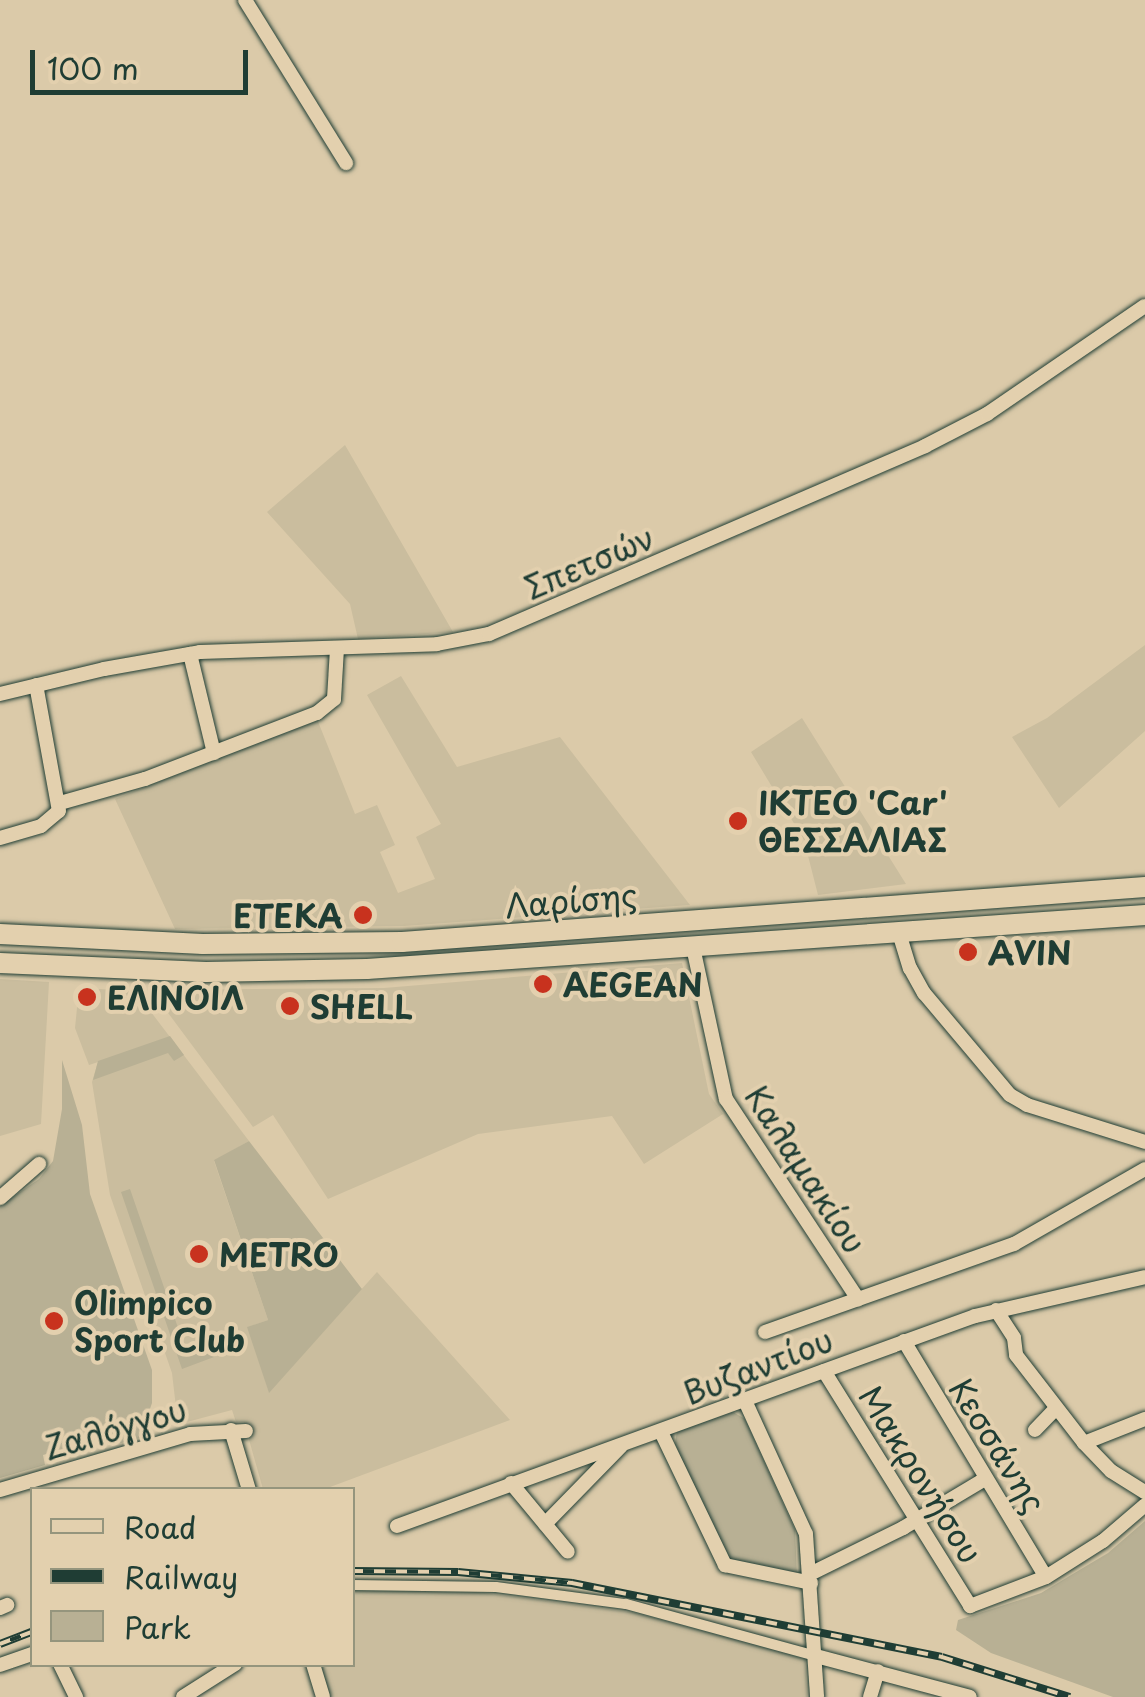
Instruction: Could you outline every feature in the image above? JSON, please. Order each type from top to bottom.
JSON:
[{"type":"main road","name":"Λαρίσης","points":[[0,934],[204,944],[402,942],[1145,886]]},
{"type":"main road","name":"Λαρίσης","points":[[0,963],[285,972],[1145,915]]},
{"type":"street","points":[[245,0],[346,164]]},
{"type":"street","name":"Σπετσών","points":[[0,694],[190,654],[473,640],[926,446],[987,414],[1145,306]]},
{"type":"street","points":[[60,803],[145,779],[328,706],[338,686],[337,648]]},
{"type":"street","points":[[190,654],[214,752]]},
{"type":"street","points":[[0,838],[50,822],[60,803],[36,685]]},
{"type":"street","points":[[899,933],[910,968],[924,993],[1010,1094],[1027,1105],[1145,1142]]},
{"type":"street","name":"Καλαμακίου","points":[[693,947],[726,1099],[858,1299]]},
{"type":"street","points":[[0,1198],[39,1164]]},
{"type":"street","points":[[765,1332],[1014,1244],[1145,1169]]},
{"type":"street","name":"Βυζαντίου","points":[[397,1526],[996,1310],[1145,1277]]},
{"type":"street","points":[[996,1310],[1014,1338],[1016,1356],[1056,1408],[1111,1471],[1145,1492]]},
{"type":"street","name":"Κεσσάνης","points":[[904,1341],[1046,1577]]},
{"type":"street","name":"Μακρονήσου","points":[[824,1371],[970,1606],[1046,1577]]},
{"type":"street","points":[[746,1402],[804,1528],[811,1578],[817,1697]]},
{"type":"street","points":[[1035,1430],[1056,1408]]},
{"type":"street","points":[[1084,1442],[1145,1419]]},
{"type":"street","name":"Ζαλόγγου","points":[[0,1490],[50,1483],[190,1434],[238,1430],[248,1487]]},
{"type":"street","points":[[661,1432],[725,1565],[811,1578],[984,1479]]},
{"type":"street","points":[[544,1524],[626,1442]]},
{"type":"street","points":[[510,1483],[568,1552]]},
{"type":"street","points":[[1046,1577],[1102,1541],[1145,1505]]},
{"type":"street","points":[[355,1584],[496,1587],[626,1604],[970,1697]]},
{"type":"street","points":[[0,1666],[30,1655]]},
{"type":"street","points":[[61,1667],[76,1697]]},
{"type":"street","points":[[183,1697],[230,1667]]},
{"type":"street","points":[[314,1667],[323,1697]]},
{"type":"street","points":[[870,1697],[878,1671]]},
{"type":"shaded area","points":[[345,445],[453,632],[358,639],[350,604],[267,512]]},
{"type":"shaded area","points":[[1145,645],[1145,731],[1059,808],[1012,737],[1047,718]]},
{"type":"shaded area","points":[[401,676],[457,767],[560,737],[690,905],[404,926],[175,929],[115,799],[317,719],[355,814],[377,805],[395,845],[380,852],[398,893],[435,879],[416,837],[441,824],[367,695]]},
{"type":"shaded area","points":[[802,718],[906,884],[818,895],[804,840],[751,752]]},
{"type":"shaded area","points":[[682,963],[709,1094],[723,1114],[644,1164],[612,1116],[478,1134],[328,1199],[273,1115],[253,1127],[151,990],[384,988]]},
{"type":"shaded area","points":[[0,979],[49,982],[41,1124],[0,1136]]},
{"type":"shaded area","points":[[79,988],[135,991],[249,1141],[214,1161],[268,1320],[248,1327],[269,1392],[377,1272],[510,1420],[330,1487],[262,1487],[244,1422],[236,1422],[232,1410],[183,1423],[177,1416],[172,1373],[110,1195],[92,1082],[98,1062],[89,1065],[75,1028]]},
{"type":"shaded area","points":[[355,1590],[477,1592],[635,1613],[805,1657],[807,1697],[330,1697],[321,1667],[355,1667]]},
{"type":"green space","points":[[170,1036],[184,1055],[174,1061],[168,1053],[93,1080],[98,1061]]},
{"type":"green space","name":"Olimpico Sport Club","points":[[62,1060],[82,1125],[90,1194],[152,1370],[152,1403],[140,1438],[109,1446],[106,1437],[43,1455],[45,1465],[0,1478],[0,1206],[39,1179],[53,1161],[62,1109]]},
{"type":"green space","points":[[249,1141],[362,1289],[269,1393],[247,1327],[268,1320],[214,1160]]},
{"type":"green space","points":[[130,1189],[185,1348],[225,1335],[228,1347],[222,1354],[182,1369],[121,1192]]},
{"type":"green space","points":[[733,1412],[745,1419],[795,1530],[797,1576],[728,1562],[674,1450],[677,1431]]},
{"type":"green space","points":[[1145,1521],[1145,1697],[1113,1697],[991,1653],[956,1630],[958,1620],[1041,1593],[1108,1553]]},
{"type":"railway","points":[[355,1571],[458,1572],[572,1583],[942,1657],[1070,1697]]},
{"type":"railway","points":[[0,1644],[30,1633]]},
{"type":"place","name":"ΙΚΤΕΟ 'Car' ΘΕΣΣΑΛΙΑΣ","points":[[738,821]]},
{"type":"place","name":"ΕΤΕΚΑ","points":[[363,915]]},
{"type":"place","name":"AVIN","points":[[968,952]]},
{"type":"place","name":"AEGEAN","points":[[543,984]]},
{"type":"place","name":"ΕΛΙΝΟΙΛ","points":[[87,997]]},
{"type":"place","name":"SHELL","points":[[290,1006]]},
{"type":"place","name":"METRO","points":[[199,1254]]},
{"type":"place","name":"Olimpico Sport Club","points":[[54,1321]]}]
